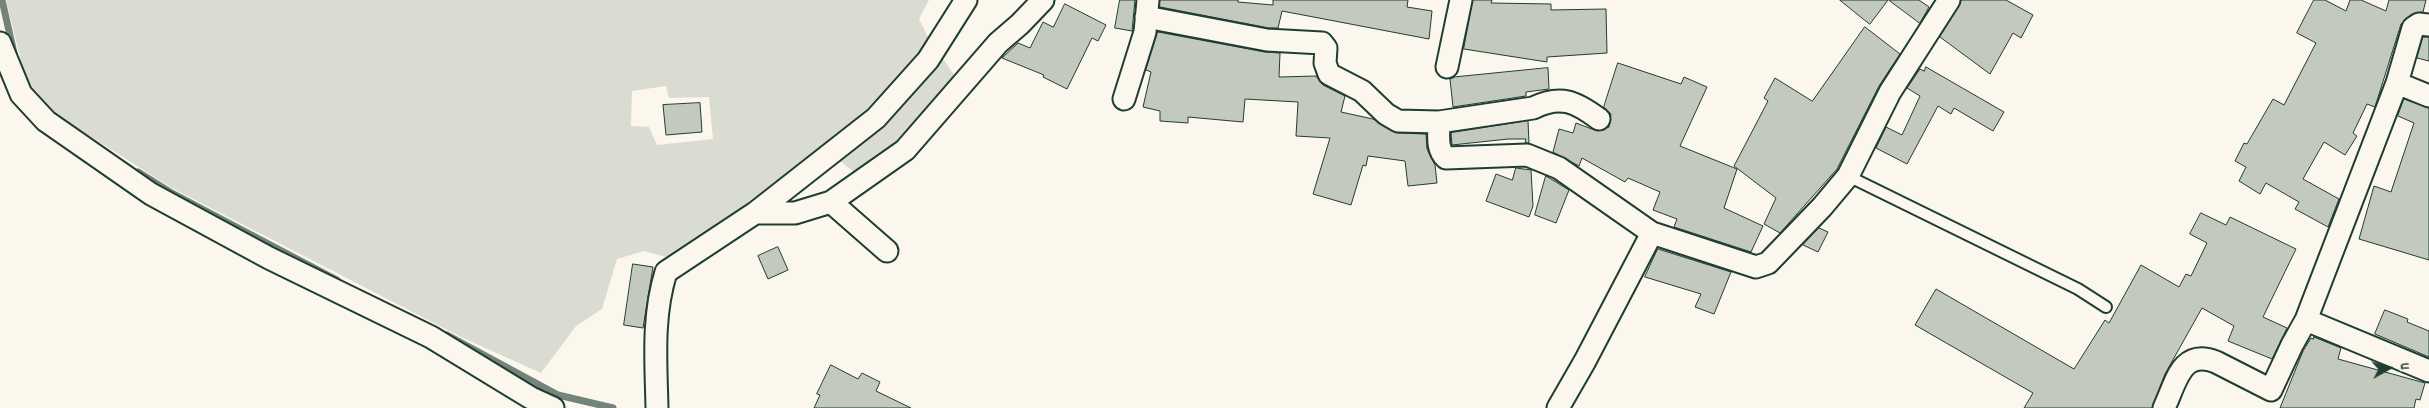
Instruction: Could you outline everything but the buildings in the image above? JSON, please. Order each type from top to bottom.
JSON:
[{"type":"street","points":[[657,408],[655,327],[659,296],[666,272],[755,213],[876,118],[928,60],[966,0]]},
{"type":"street","points":[[755,213],[795,213],[831,202],[905,150],[998,43],[1043,0]]},
{"type":"street","points":[[1447,66],[1461,0]]},
{"type":"street","points":[[1438,122],[1439,147],[1441,154],[1446,158],[1527,156],[1559,168],[1652,233],[1756,267],[1763,266],[1773,259],[1848,176],[1890,92],[1949,0]]},
{"type":"street","points":[[1124,99],[1145,32],[1147,8],[1267,40],[1322,44],[1326,48],[1325,63],[1328,74],[1362,91],[1390,117],[1398,121],[1438,122],[1533,108],[1545,102],[1557,101],[1572,102],[1582,106],[1599,119]]},
{"type":"street","points":[[2164,408],[2184,364],[2197,358],[2207,358],[2216,362],[2269,399],[2292,344],[2306,320],[2397,83],[2414,28],[2419,24],[2429,25]]},
{"type":"street","points":[[0,42],[21,94],[46,121],[151,194],[269,258],[431,337],[531,398],[553,408]]},
{"type":"street","points":[[2397,83],[2429,96]]},
{"type":"street","points":[[831,202],[887,251]]},
{"type":"street","points":[[1558,408],[1585,361],[1652,233]]},
{"type":"street","points":[[2306,320],[2429,371]]},
{"type":"lane","points":[[1848,176],[2078,290],[2106,307]]},
{"type":"shaded area","points":[[6,0],[929,0],[919,19],[928,37],[957,79],[900,147],[858,175],[826,150],[670,258],[644,251],[617,259],[602,309],[576,326],[541,373],[463,338],[172,188],[55,114],[26,81]],"holes":[[[666,86],[669,98],[709,97],[713,139],[657,145],[649,127],[631,126],[632,91]]]},
{"type":"waterway","points":[[2,0],[14,53]]},
{"type":"waterway","points":[[138,172],[170,192],[337,280]]},
{"type":"waterway","points":[[447,335],[558,395],[613,408]]}]
